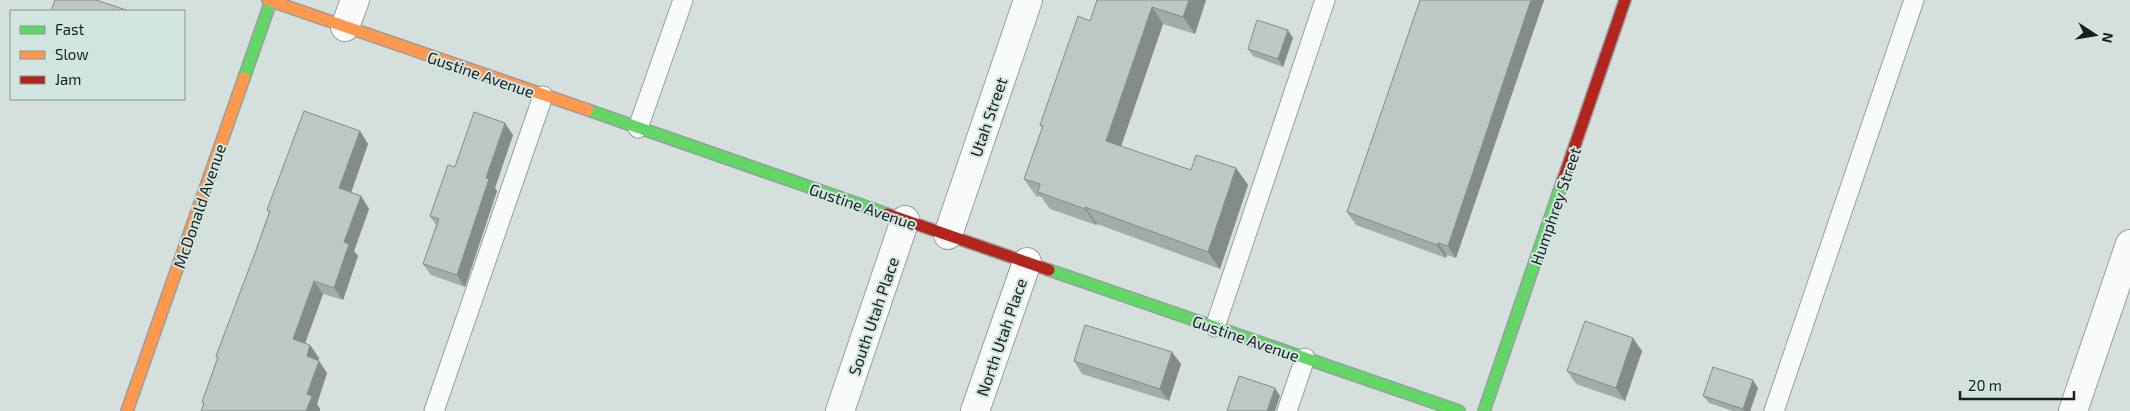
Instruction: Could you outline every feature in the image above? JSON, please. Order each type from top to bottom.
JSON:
[{"type":"street","points":[[345,27],[355,0]]},
{"type":"street","name":"Utah Street","points":[[948,235],[1028,0]]},
{"type":"street","name":"Humphrey Street","points":[[1484,411],[1625,0]]},
{"type":"street","name":"Gustine Avenue","points":[[270,1],[1459,411]]},
{"type":"street","name":"McDonald Avenue","points":[[127,411],[270,1]]},
{"type":"street","name":"South Utah Place","points":[[840,411],[905,220]]},
{"type":"street","points":[[2073,411],[2130,244]]},
{"type":"street","name":"North Utah Place","points":[[975,411],[1027,262]]},
{"type":"lane","points":[[638,128],[683,0]]},
{"type":"lane","points":[[1215,327],[1324,0]]},
{"type":"lane","points":[[1774,411],[1914,0]]},
{"type":"lane","points":[[434,411],[543,96]]},
{"type":"lane","points":[[1287,411],[1305,358]]},
{"type":"building","points":[[55,0],[96,0],[126,10],[51,10]]},
{"type":"building","points":[[1097,0],[1189,0],[1183,17],[1152,7],[1106,141],[1191,170],[1196,155],[1236,168],[1208,252],[1038,192],[1040,184],[1024,179],[1043,126],[1040,125],[1078,16],[1090,21]]},
{"type":"building","points":[[1420,0],[1531,0],[1448,246],[1438,243],[1437,245],[1347,212]]},
{"type":"building","points":[[1257,20],[1288,30],[1278,59],[1248,49]]},
{"type":"building","points":[[304,111],[360,131],[339,188],[361,196],[344,242],[349,244],[334,288],[314,281],[293,339],[310,345],[307,356],[319,361],[307,394],[312,396],[306,411],[201,411],[204,403],[202,402],[218,357],[216,356],[255,253],[270,211],[267,210]]},
{"type":"building","points":[[474,112],[505,123],[486,178],[489,179],[457,275],[423,264],[439,219],[430,216],[448,165],[455,167]]},
{"type":"building","points":[[1585,321],[1633,338],[1616,388],[1567,371]]},
{"type":"building","points":[[1085,325],[1172,352],[1160,389],[1074,361]]},
{"type":"building","points":[[1713,367],[1753,380],[1743,409],[1703,396]]},
{"type":"building","points":[[1239,376],[1275,388],[1267,411],[1227,411]]},
{"type":"traffic: fast","points":[[244,78],[271,1]]},
{"type":"traffic: fast","points":[[588,110],[887,214]]},
{"type":"traffic: fast","points":[[1484,411],[1563,180]]},
{"type":"traffic: fast","points":[[1049,270],[1459,411]]},
{"type":"traffic: slow","points":[[268,0],[588,110]]},
{"type":"traffic: slow","points":[[127,411],[244,78]]},
{"type":"traffic: jam","points":[[1563,180],[1625,0]]},
{"type":"traffic: jam","points":[[887,214],[1049,270]]}]
